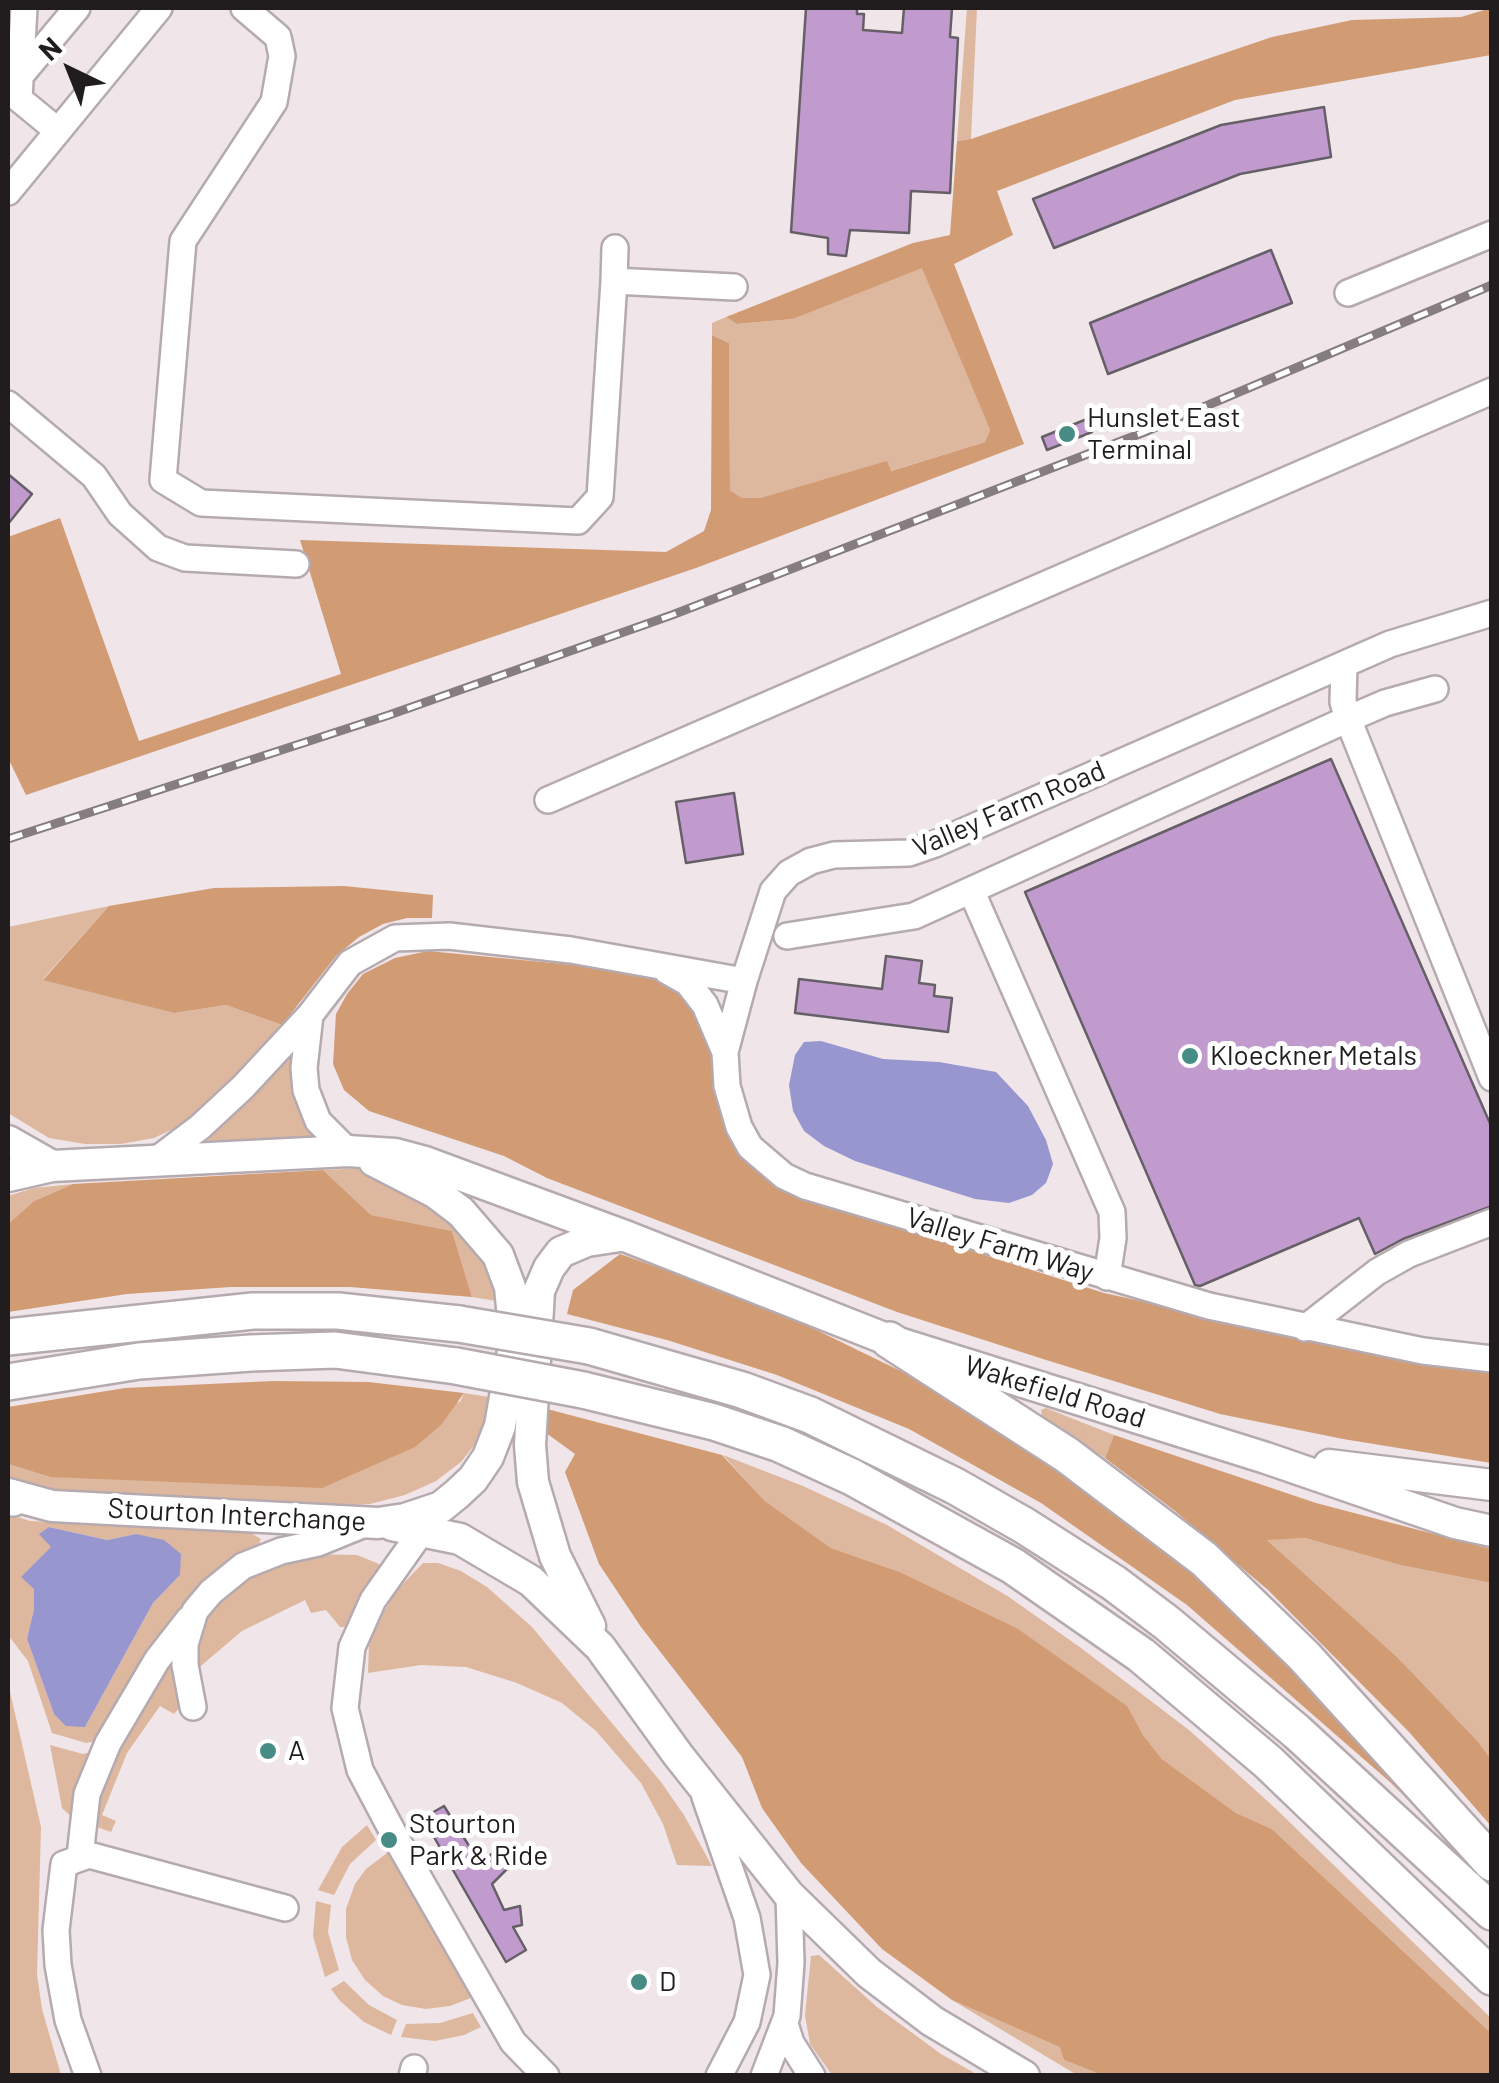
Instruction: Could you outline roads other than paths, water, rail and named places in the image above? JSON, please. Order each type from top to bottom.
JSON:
[{"type":"highway","points":[[8,1337],[254,1311],[338,1311],[459,1324],[589,1346],[742,1390],[810,1415],[954,1486],[1114,1583],[1297,1732],[1492,1912]]},
{"type":"highway","points":[[888,1340],[1067,1455],[1204,1559],[1304,1656],[1492,1864]]},
{"type":"highway","points":[[8,1382],[140,1361],[335,1350],[456,1366],[583,1390],[714,1422],[780,1444],[868,1485],[1012,1566],[1141,1655],[1268,1762],[1492,1978]]},
{"type":"main road","points":[[8,1141],[52,1166]]},
{"type":"main road","points":[[8,1176],[52,1166],[353,1151]]},
{"type":"main road","name":"Wakefield Road","points":[[353,1151],[425,1162],[888,1340],[1492,1531]]},
{"type":"main road","name":"Stourton Interchange","points":[[10,1496],[52,1506],[373,1523],[431,1519],[473,1479],[488,1457],[500,1426],[515,1339],[510,1287],[498,1255],[461,1212],[436,1193],[353,1151]]},
{"type":"main road","points":[[624,1236],[587,1240],[561,1252],[540,1291],[530,1446],[533,1482],[554,1556],[600,1647],[701,1785],[789,1895],[869,1973],[932,2021],[1024,2076]]},
{"type":"main road","points":[[1266,1458],[1492,1485]]},
{"type":"main road","points":[[431,1519],[531,1581],[600,1647]]},
{"type":"street","points":[[24,8],[19,99],[58,131]]},
{"type":"street","points":[[20,76],[77,8]]},
{"type":"street","points":[[8,192],[160,8]]},
{"type":"street","points":[[244,8],[278,37],[282,56],[274,102],[183,241],[163,480],[201,503],[578,521],[600,497],[615,248]]},
{"type":"street","points":[[1348,293],[1492,234]]},
{"type":"street","points":[[614,280],[734,287]]},
{"type":"street","points":[[548,800],[1492,391]]},
{"type":"street","points":[[8,404],[94,476],[120,514],[158,548],[185,558],[296,564]]},
{"type":"street","name":"Valley Farm Road","points":[[724,1052],[772,892],[789,874],[811,860],[834,854],[909,853],[935,844],[1390,644],[1492,613]]},
{"type":"street","points":[[1344,665],[1343,702],[1348,719],[1492,1078]]},
{"type":"street","points":[[788,936],[914,916],[1348,719],[1434,690]]},
{"type":"street","points":[[971,890],[1112,1212],[1113,1238],[1106,1277]]},
{"type":"street","points":[[154,1162],[243,1088],[310,1015],[350,963],[395,938],[449,936],[639,960],[744,981]]},
{"type":"street","name":"Valley Farm Way","points":[[639,960],[664,968],[688,983],[705,1005],[724,1052],[726,1086],[739,1126],[750,1147],[784,1176],[806,1186],[1209,1306],[1423,1351],[1492,1358]]},
{"type":"street","points":[[310,1015],[304,1068],[306,1090],[318,1121],[353,1151]]},
{"type":"street","points":[[1305,1328],[1377,1272],[1409,1254],[1492,1222]]},
{"type":"street","points":[[431,1519],[373,1600],[352,1646],[344,1708],[360,1770],[397,1840],[513,2042],[546,2076]]},
{"type":"street","points":[[80,1856],[87,1794],[108,1743],[157,1660],[211,1592],[243,1566],[373,1523]]},
{"type":"street","points":[[193,1707],[185,1666],[195,1611]]},
{"type":"street","points":[[701,1785],[747,1918],[756,1962],[754,1998],[747,2022],[719,2076]]},
{"type":"street","points":[[88,2076],[68,2020],[58,1966],[56,1930],[64,1864],[89,1855],[285,1908]]},
{"type":"street","points":[[764,2076],[785,2024],[791,1964],[789,1895]]},
{"type":"street","points":[[785,2024],[791,2043],[812,2076]]},
{"type":"water","points":[[821,1041],[883,1059],[939,1062],[996,1072],[1028,1106],[1046,1140],[1053,1164],[1046,1183],[1032,1195],[1009,1203],[975,1199],[855,1161],[824,1146],[804,1131],[793,1111],[789,1085],[795,1055],[804,1042]]},
{"type":"water","points":[[49,1527],[107,1540],[136,1534],[164,1540],[181,1554],[180,1575],[153,1603],[85,1727],[66,1726],[54,1714],[27,1639],[34,1589],[21,1577],[51,1547],[39,1534]]},
{"type":"railway","points":[[8,839],[389,715],[672,615],[1142,433],[1492,285]]},
{"type":"place","name":"Hunslet East Terminal","points":[[1067,434]]},
{"type":"place","name":"Kloeckner Metals","points":[[1190,1056]]},
{"type":"place","name":"A","points":[[268,1751]]},
{"type":"place","name":"Stourton Park & Ride","points":[[389,1840]]},
{"type":"place","name":"D","points":[[639,1982]]}]
